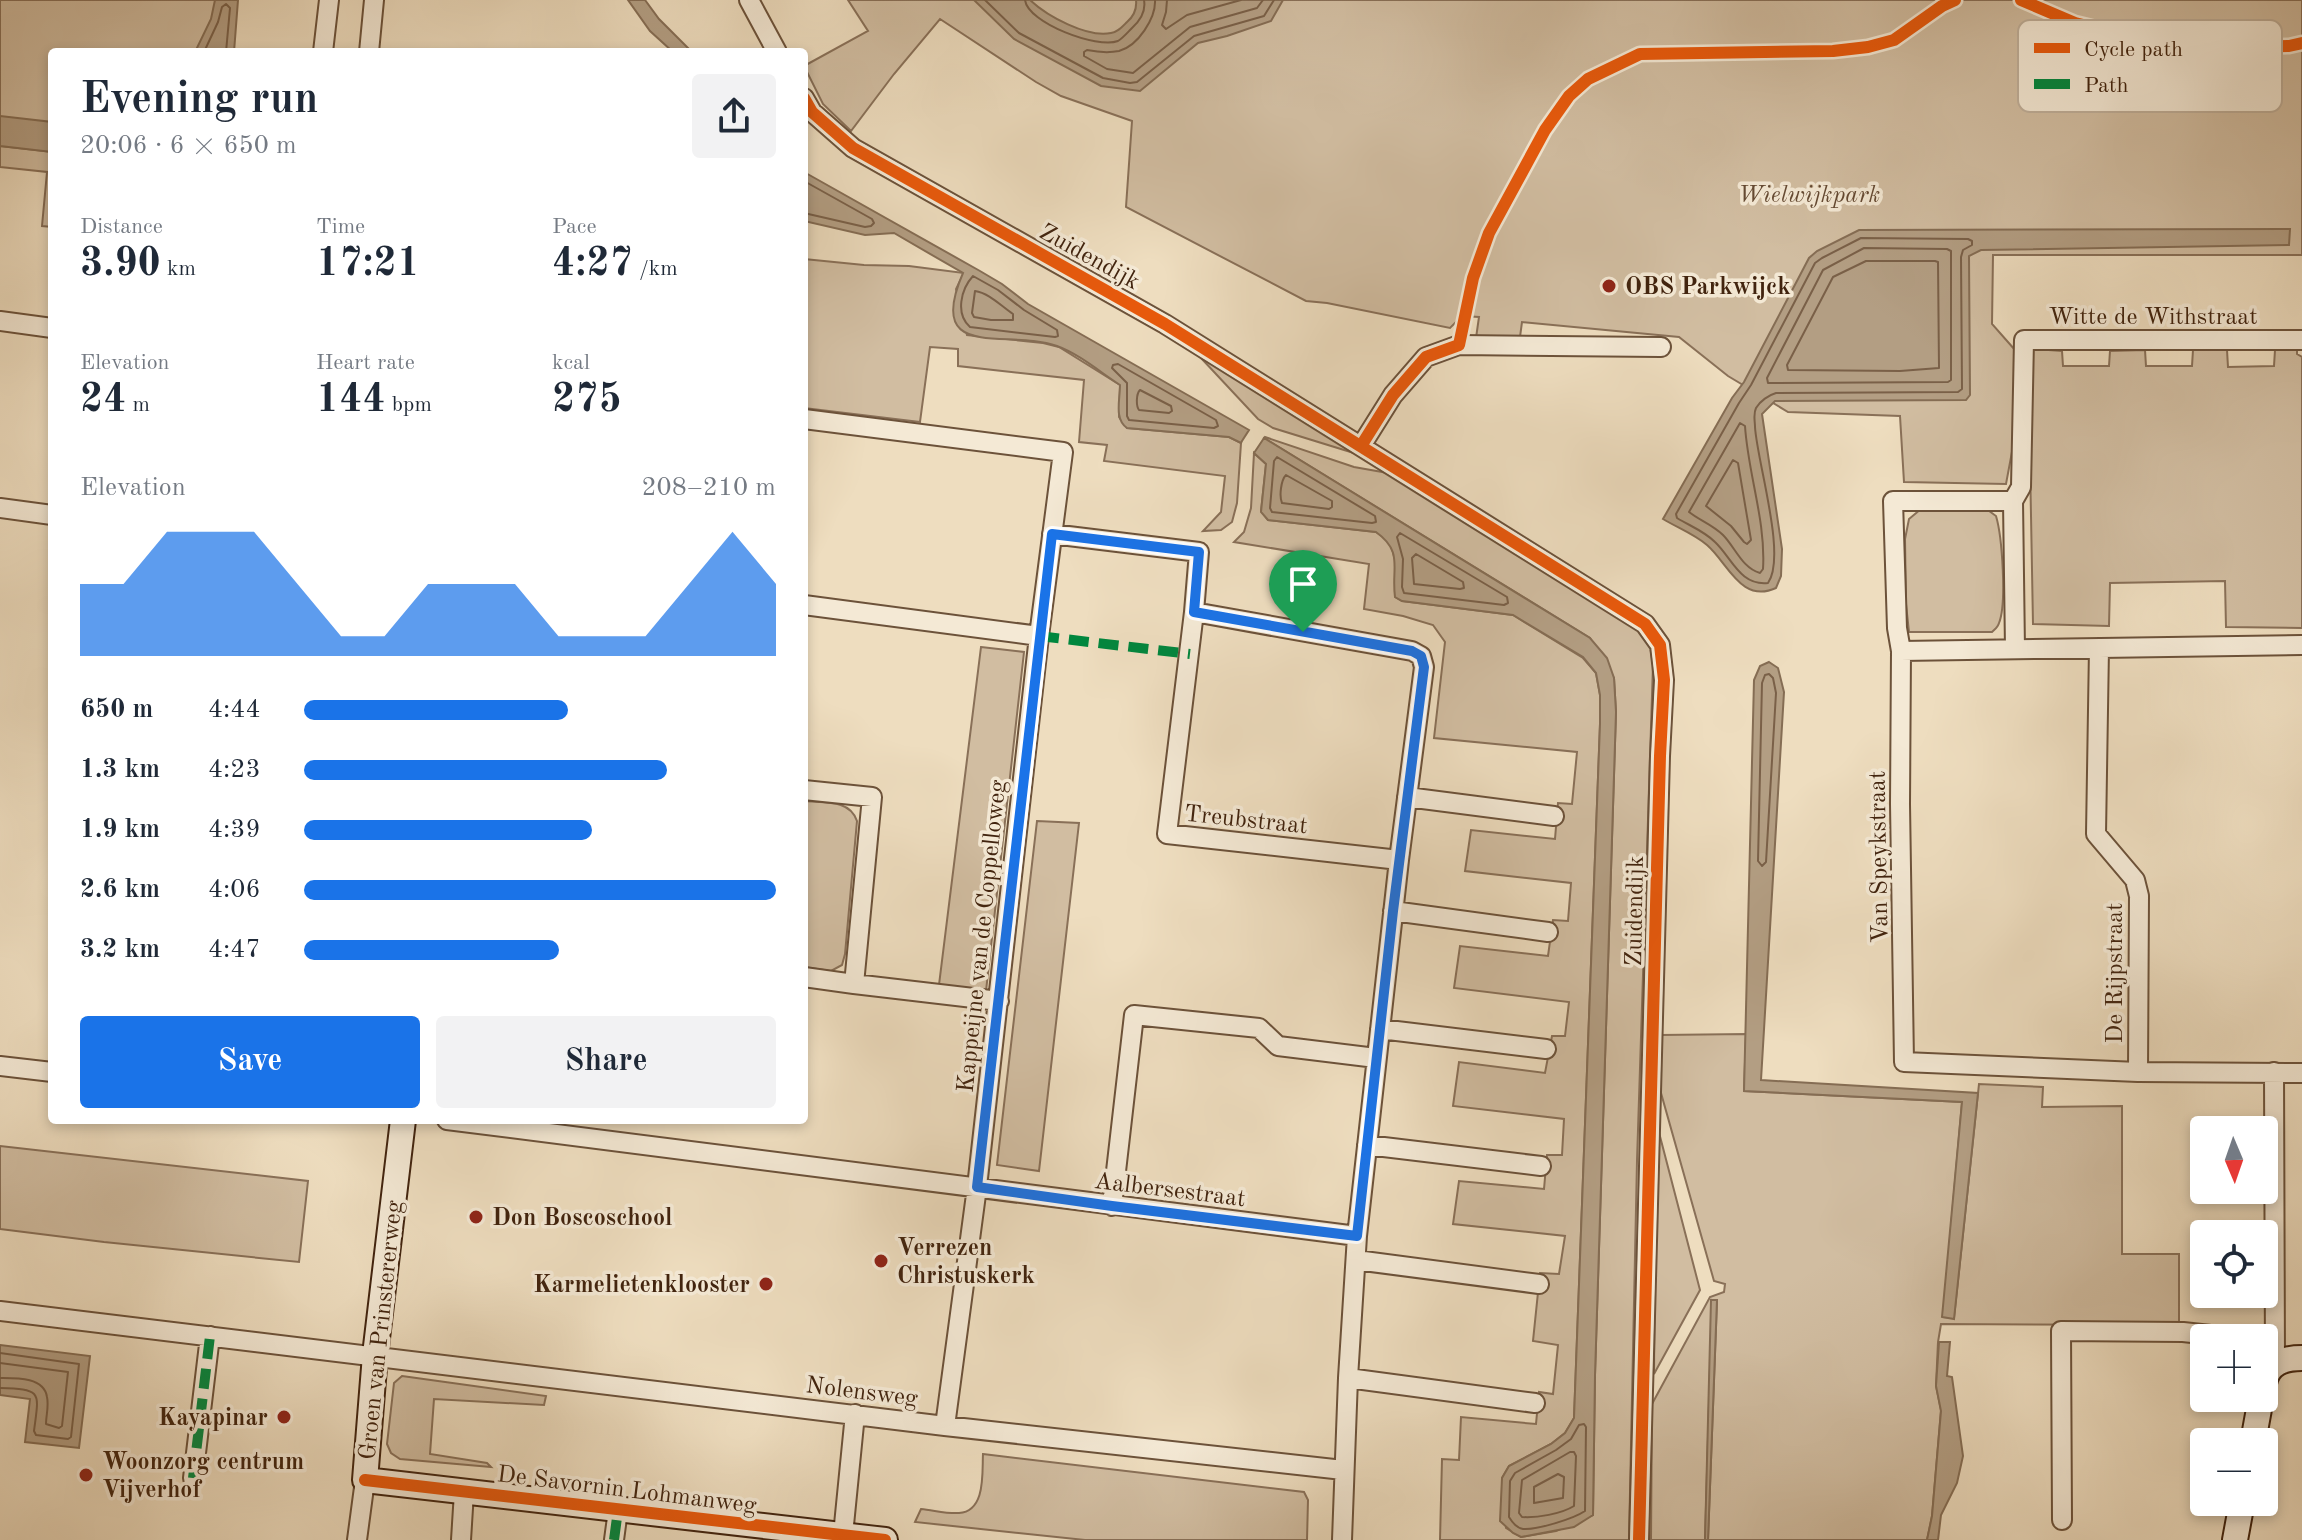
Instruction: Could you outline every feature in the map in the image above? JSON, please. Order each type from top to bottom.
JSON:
[{"type":"street","points":[[323,48],[329,0]]},
{"type":"street","points":[[369,48],[374,0]]},
{"type":"street","points":[[749,0],[775,48]]},
{"type":"street","name":"Zuidendijk","points":[[808,105],[853,148],[1165,324],[1645,624],[1660,645],[1664,680],[1639,1540]]},
{"type":"street","points":[[0,321],[48,327]]},
{"type":"street","name":"Witte de Withstraat","points":[[2015,649],[2013,501],[2021,487],[2024,340],[2302,340]]},
{"type":"street","points":[[1361,446],[1393,395],[1426,357],[1459,345],[1661,347]]},
{"type":"street","name":"Kappeijne van de Coppelloweg","points":[[808,420],[1063,452],[1039,636],[977,1187],[945,1426]]},
{"type":"street","points":[[2013,501],[1893,501],[1897,628],[1901,651],[2302,645]]},
{"type":"street","points":[[0,508],[48,514]]},
{"type":"street","points":[[1052,534],[1199,552],[1194,612],[1412,651],[1421,656],[1424,667],[1357,1236],[1343,1470],[1342,1540]]},
{"type":"street","points":[[808,606],[1039,636]]},
{"type":"street","name":"Treubstraat","points":[[1194,612],[1167,834],[1399,860]]},
{"type":"street","name":"De Rijpstraat","points":[[2099,648],[2096,834],[2135,880],[2139,896],[2138,1072]]},
{"type":"street","name":"Van Speykstraat","points":[[1901,651],[1904,1062],[2138,1072]]},
{"type":"street","points":[[808,790],[872,797],[854,984]]},
{"type":"street","points":[[1407,797],[1554,816]]},
{"type":"street","points":[[1393,911],[1548,932]]},
{"type":"street","points":[[808,978],[999,1001]]},
{"type":"street","points":[[1112,1206],[1134,1015],[1259,1028],[1278,1046],[1376,1058]]},
{"type":"street","points":[[1380,1029],[1546,1049]]},
{"type":"street","points":[[0,1066],[48,1072]]},
{"type":"street","points":[[2138,1072],[2302,1073]]},
{"type":"street","points":[[2269,1324],[2274,1072]]},
{"type":"street","name":"Groen van Prinstererweg","points":[[357,1540],[403,1124]]},
{"type":"street","name":"Aalbersestraat","points":[[479,1124],[1357,1236]]},
{"type":"street","points":[[1367,1145],[1541,1166]]},
{"type":"street","points":[[1356,1260],[1539,1284]]},
{"type":"street","name":"Nolensweg","points":[[0,1311],[945,1426],[1343,1470]]},
{"type":"street","points":[[2062,1520],[2061,1331],[2190,1333]]},
{"type":"street","points":[[193,1478],[210,1336]]},
{"type":"street","points":[[2278,1364],[2302,1358]]},
{"type":"street","points":[[1348,1378],[1535,1403]]},
{"type":"street","points":[[842,1538],[855,1414]]},
{"type":"street","name":"De Savornin Lohmanweg","points":[[365,1480],[618,1510],[751,1533],[885,1540]]},
{"type":"street","points":[[461,1540],[464,1492]]},
{"type":"street","name":"De Savornin Lohmanweg","points":[[614,1540],[618,1510]]},
{"type":"street","points":[[2235,1540],[2239,1516]]},
{"type":"green space","points":[[0,0],[228,0],[222,48],[48,48],[48,139],[0,134]]},
{"type":"green space","name":"Wielwijkpark","points":[[848,0],[2302,0],[2302,255],[1993,255],[1992,324],[2015,350],[2017,425],[2006,484],[1904,482],[1900,416],[1788,412],[1728,376],[1679,337],[1522,322],[1520,337],[1476,338],[1479,317],[1462,316],[1450,328],[1306,301],[1126,207],[1132,121],[1061,96],[940,19],[851,131],[823,104],[808,74],[808,64],[868,31]]},
{"type":"green space","points":[[0,146],[48,152],[48,227],[42,226],[47,172],[0,167]]},
{"type":"green space","points":[[808,259],[964,273],[956,289],[967,335],[1059,347],[1120,385],[1119,417],[1127,428],[1229,437],[1241,443],[1237,503],[1232,522],[1221,530],[1203,531],[1221,512],[1225,476],[1104,461],[1107,445],[1079,442],[1084,380],[958,366],[958,349],[930,347],[920,422],[808,408]]},
{"type":"green space","points":[[1187,343],[1370,458],[1273,428],[1258,419]]},
{"type":"green space","points":[[2035,349],[2062,351],[2063,366],[2109,366],[2110,351],[2145,350],[2146,366],[2192,366],[2193,350],[2227,350],[2228,367],[2274,366],[2275,350],[2297,350],[2302,357],[2302,628],[2226,627],[2225,581],[2110,583],[2109,626],[2033,624],[2028,352]]},
{"type":"green space","points":[[1265,437],[1354,467],[1399,475],[1596,598],[1645,635],[1650,646],[1653,665],[1629,1540],[1440,1540],[1442,1459],[1459,1460],[1461,1417],[1536,1424],[1539,1392],[1553,1394],[1558,1345],[1533,1341],[1540,1273],[1559,1274],[1565,1236],[1453,1224],[1459,1181],[1544,1189],[1547,1155],[1562,1155],[1564,1119],[1453,1106],[1459,1062],[1545,1073],[1552,1036],[1565,1036],[1569,1002],[1454,988],[1460,946],[1548,956],[1553,920],[1568,921],[1571,883],[1465,871],[1471,830],[1555,839],[1558,803],[1572,804],[1577,752],[1434,738],[1445,642],[1433,625],[1364,609],[1369,564],[1234,542],[1244,532],[1251,508],[1254,453],[1266,464],[1261,511],[1268,520],[1376,532],[1390,542],[1395,560],[1395,597],[1402,601],[1513,615],[1583,658],[1596,673],[1600,724],[1574,1418],[1565,1433],[1509,1466],[1502,1478],[1506,1528],[1521,1537],[1556,1531],[1593,1515],[1616,712],[1614,678],[1590,638]]},
{"type":"green space","points":[[1985,508],[1996,516],[2000,538],[2003,586],[1998,626],[1992,632],[1909,632],[1905,539],[1909,519],[1921,509]]},
{"type":"green space","points":[[981,647],[1024,652],[986,991],[939,985]]},
{"type":"green space","points":[[808,801],[842,806],[854,814],[857,821],[845,954],[842,965],[831,971],[808,968]]},
{"type":"green space","points":[[1037,821],[1079,823],[1039,1171],[997,1165]]},
{"type":"green space","points":[[1746,1034],[1744,1091],[1962,1102],[1943,1317],[1954,1318],[1979,1084],[2043,1087],[2042,1107],[2122,1106],[2122,1254],[2179,1254],[2179,1325],[1941,1324],[1936,1386],[1941,1410],[1932,1516],[1927,1540],[1708,1540],[1717,1301],[1712,1300],[1705,1540],[1651,1540],[1652,1404],[1710,1297],[1724,1292],[1725,1284],[1714,1281],[1661,1093],[1661,1035]]},
{"type":"green space","points":[[1656,1121],[1700,1290],[1654,1374]]},
{"type":"green space","points":[[0,1146],[308,1181],[299,1262],[0,1229]]},
{"type":"green space","points":[[402,1376],[546,1396],[544,1405],[434,1399],[430,1454],[487,1463],[491,1467],[400,1459],[391,1453],[387,1444],[394,1383]]},
{"type":"green space","points":[[983,1454],[1304,1492],[1308,1500],[1307,1540],[1085,1540],[915,1522],[921,1509],[959,1513],[974,1506],[981,1490]]},
{"type":"water","points":[[215,0],[238,0],[234,48],[197,48],[211,19]]},
{"type":"water","points":[[628,0],[645,0],[688,48],[669,48],[650,31]]},
{"type":"water","points":[[974,0],[1030,0],[1046,13],[1068,24],[1101,34],[1123,26],[1132,17],[1136,0],[1283,0],[1271,21],[1198,43],[1140,91],[1101,86],[1014,39]]},
{"type":"water","points":[[0,116],[48,122],[48,152],[0,146]]},
{"type":"water","points":[[808,174],[980,271],[1028,304],[1249,430],[1241,443],[1229,437],[1127,428],[1119,414],[1120,385],[1057,346],[1037,341],[995,339],[963,331],[954,320],[954,301],[963,273],[894,233],[865,235],[808,222]]},
{"type":"water","points":[[2290,229],[2289,245],[1981,250],[1969,256],[1970,395],[1966,400],[1775,401],[1762,414],[1782,549],[1781,576],[1776,588],[1753,591],[1744,586],[1707,545],[1663,519],[1744,382],[1809,258],[1859,230]]},
{"type":"water","points":[[1264,438],[1590,638],[1607,658],[1614,678],[1616,712],[1593,1515],[1574,1527],[1521,1537],[1500,1521],[1502,1478],[1509,1466],[1551,1444],[1565,1433],[1574,1418],[1600,724],[1596,673],[1583,657],[1513,615],[1402,601],[1395,597],[1393,554],[1385,539],[1376,532],[1268,520],[1261,512],[1266,464],[1254,453]]},
{"type":"water","points":[[1769,662],[1778,668],[1784,692],[1761,1080],[1978,1093],[1954,1319],[1942,1317],[1962,1102],[1744,1091],[1754,680],[1760,666]]},
{"type":"water","points":[[1711,1300],[1717,1300],[1708,1540],[1705,1540]]},
{"type":"water","points":[[1939,1342],[1950,1342],[1947,1376],[1952,1377],[1963,1456],[1957,1483],[1941,1515],[1938,1540],[1927,1540],[1941,1411],[1936,1386]]},
{"type":"water","points":[[0,1345],[90,1356],[79,1448],[25,1442],[30,1399],[0,1395]]},
{"type":"marked path","points":[[1039,636],[1190,654]]},
{"type":"marked path","points":[[193,1478],[210,1336]]},
{"type":"marked path","points":[[614,1540],[618,1510]]},
{"type":"cycle path","points":[[1361,446],[1393,395],[1426,357],[1459,345],[1473,278],[1489,233],[1545,130],[1569,96],[1588,79],[1640,54],[1833,51],[1868,47],[1894,40],[1955,0]]},
{"type":"cycle path","points":[[2021,0],[2068,20]]},
{"type":"cycle path","points":[[2282,46],[2302,43]]},
{"type":"cycle path","points":[[808,105],[853,148],[1165,324],[1645,624],[1660,645],[1664,680],[1639,1540]]},
{"type":"cycle path","points":[[365,1480],[885,1540]]},
{"type":"place","name":"OBS Parkwijck","points":[[1609,286]]},
{"type":"place","name":"Don Boscoschool","points":[[476,1217]]},
{"type":"place","name":"Verrezen Christuskerk","points":[[881,1261]]},
{"type":"place","name":"Karmelietenklooster","points":[[766,1284]]},
{"type":"place","name":"Kayapinar","points":[[284,1417]]},
{"type":"place","name":"Woonzorg centrum Vijverhof","points":[[86,1475]]},
{"type":"route","points":[[1052,534],[1199,552],[1194,612],[1303,632],[1412,651],[1421,656],[1424,667],[1357,1236],[977,1187],[1052,534]]}]
